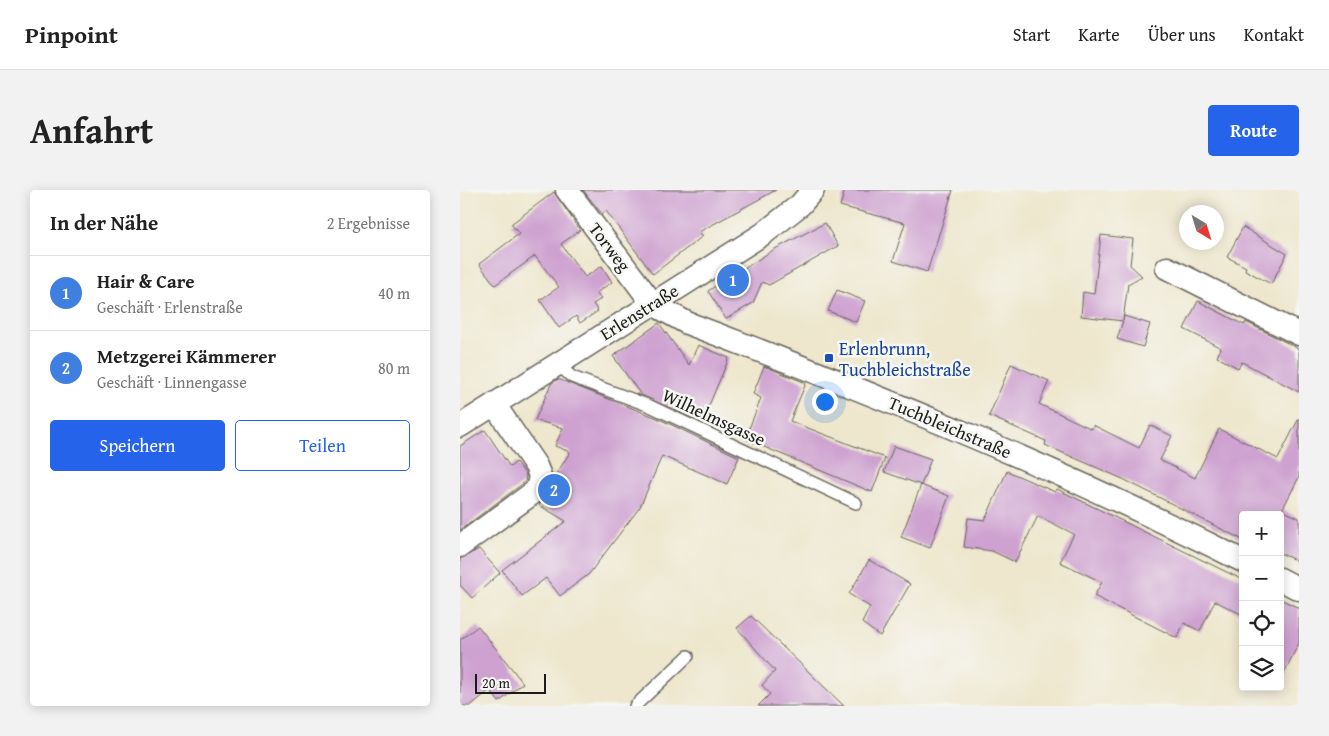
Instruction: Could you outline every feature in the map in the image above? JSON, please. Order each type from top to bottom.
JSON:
[{"type":"street","name":"Torweg","points":[[567,190],[652,304]]},
{"type":"street","name":"Erlenstraße","points":[[460,426],[763,234],[800,205],[813,190]]},
{"type":"street","points":[[1167,268],[1299,334]]},
{"type":"street","name":"Tuchbleichstraße","points":[[652,304],[687,323],[823,374],[966,433],[1160,519],[1239,559]]},
{"type":"street","points":[[460,546],[537,490],[540,483],[536,466],[494,404]]},
{"type":"street","points":[[1284,582],[1299,589]]},
{"type":"lane","name":"Wilhelmsgasse","points":[[557,364],[572,377],[650,406],[856,503]]},
{"type":"lane","points":[[635,706],[688,656]]},
{"type":"building","points":[[583,190],[776,190],[699,232],[703,236],[653,274],[606,211],[602,214]]},
{"type":"building","points":[[845,190],[953,190],[927,272],[893,261],[905,223],[840,206]]},
{"type":"building","points":[[554,192],[580,230],[561,244],[585,277],[602,266],[612,282],[596,293],[601,299],[593,304],[598,311],[580,323],[576,316],[559,328],[540,300],[559,287],[535,256],[495,285],[479,264],[519,234],[511,224]]},
{"type":"building","points":[[825,223],[838,246],[769,285],[762,282],[753,303],[726,319],[708,291],[775,249]]},
{"type":"building","points":[[1243,227],[1287,254],[1271,284],[1245,270],[1246,267],[1227,257]]},
{"type":"building","points":[[1101,235],[1133,239],[1130,265],[1142,276],[1128,284],[1123,320],[1124,316],[1150,324],[1143,347],[1117,339],[1123,321],[1081,316],[1083,292],[1094,294]]},
{"type":"building","points":[[837,290],[865,301],[856,322],[828,311]]},
{"type":"building","points":[[1198,301],[1244,325],[1246,322],[1299,349],[1299,392],[1242,362],[1238,368],[1217,357],[1221,348],[1184,329]]},
{"type":"building","points":[[659,323],[689,365],[698,345],[729,358],[702,422],[641,395],[613,356]]},
{"type":"building","points":[[1011,364],[1049,381],[1039,404],[1092,429],[1093,425],[1139,448],[1150,425],[1172,436],[1160,460],[1195,478],[1219,429],[1278,459],[1299,418],[1299,477],[1282,510],[1299,518],[1299,562],[1284,555],[1284,511],[1239,511],[1239,538],[1123,479],[1045,445],[1046,441],[989,416]]},
{"type":"building","points":[[764,366],[806,383],[790,421],[885,458],[872,492],[745,439],[761,398],[753,394]]},
{"type":"building","points":[[558,379],[657,418],[739,457],[727,484],[662,456],[640,507],[589,574],[560,596],[546,578],[522,596],[502,570],[566,521],[539,505],[550,493],[552,481],[570,452],[555,446],[563,428],[535,420],[551,384]]},
{"type":"building","points":[[485,430],[510,467],[516,462],[526,475],[525,482],[460,530],[460,446]]},
{"type":"building","points":[[894,446],[931,459],[921,485],[884,472]]},
{"type":"building","points":[[1007,471],[1055,492],[1057,489],[1239,578],[1239,613],[1215,601],[1200,631],[1184,623],[1177,638],[1094,596],[1102,582],[1060,562],[1074,534],[1038,516],[1015,562],[992,551],[964,547],[968,518],[985,520]]},
{"type":"building","points":[[921,485],[949,496],[930,548],[901,537]]},
{"type":"building","points":[[479,549],[500,573],[472,598],[460,585],[460,559]]},
{"type":"building","points":[[869,560],[910,584],[880,636],[862,623],[870,607],[849,594]]},
{"type":"building","points":[[1284,601],[1299,608],[1299,643],[1284,673]]},
{"type":"building","points":[[751,616],[844,706],[758,706],[770,694],[762,685],[775,671],[737,628]]},
{"type":"building","points":[[478,626],[523,683],[499,702],[490,690],[470,706],[460,706],[460,640]]},
{"type":"place","name":"Hair & Care","points":[[733,280]]},
{"type":"place","name":"Erlenbrunn, Tuchbleichstraße","points":[[829,358]]},
{"type":"place","name":"Metzgerei Kämmerer","points":[[554,490]]}]
